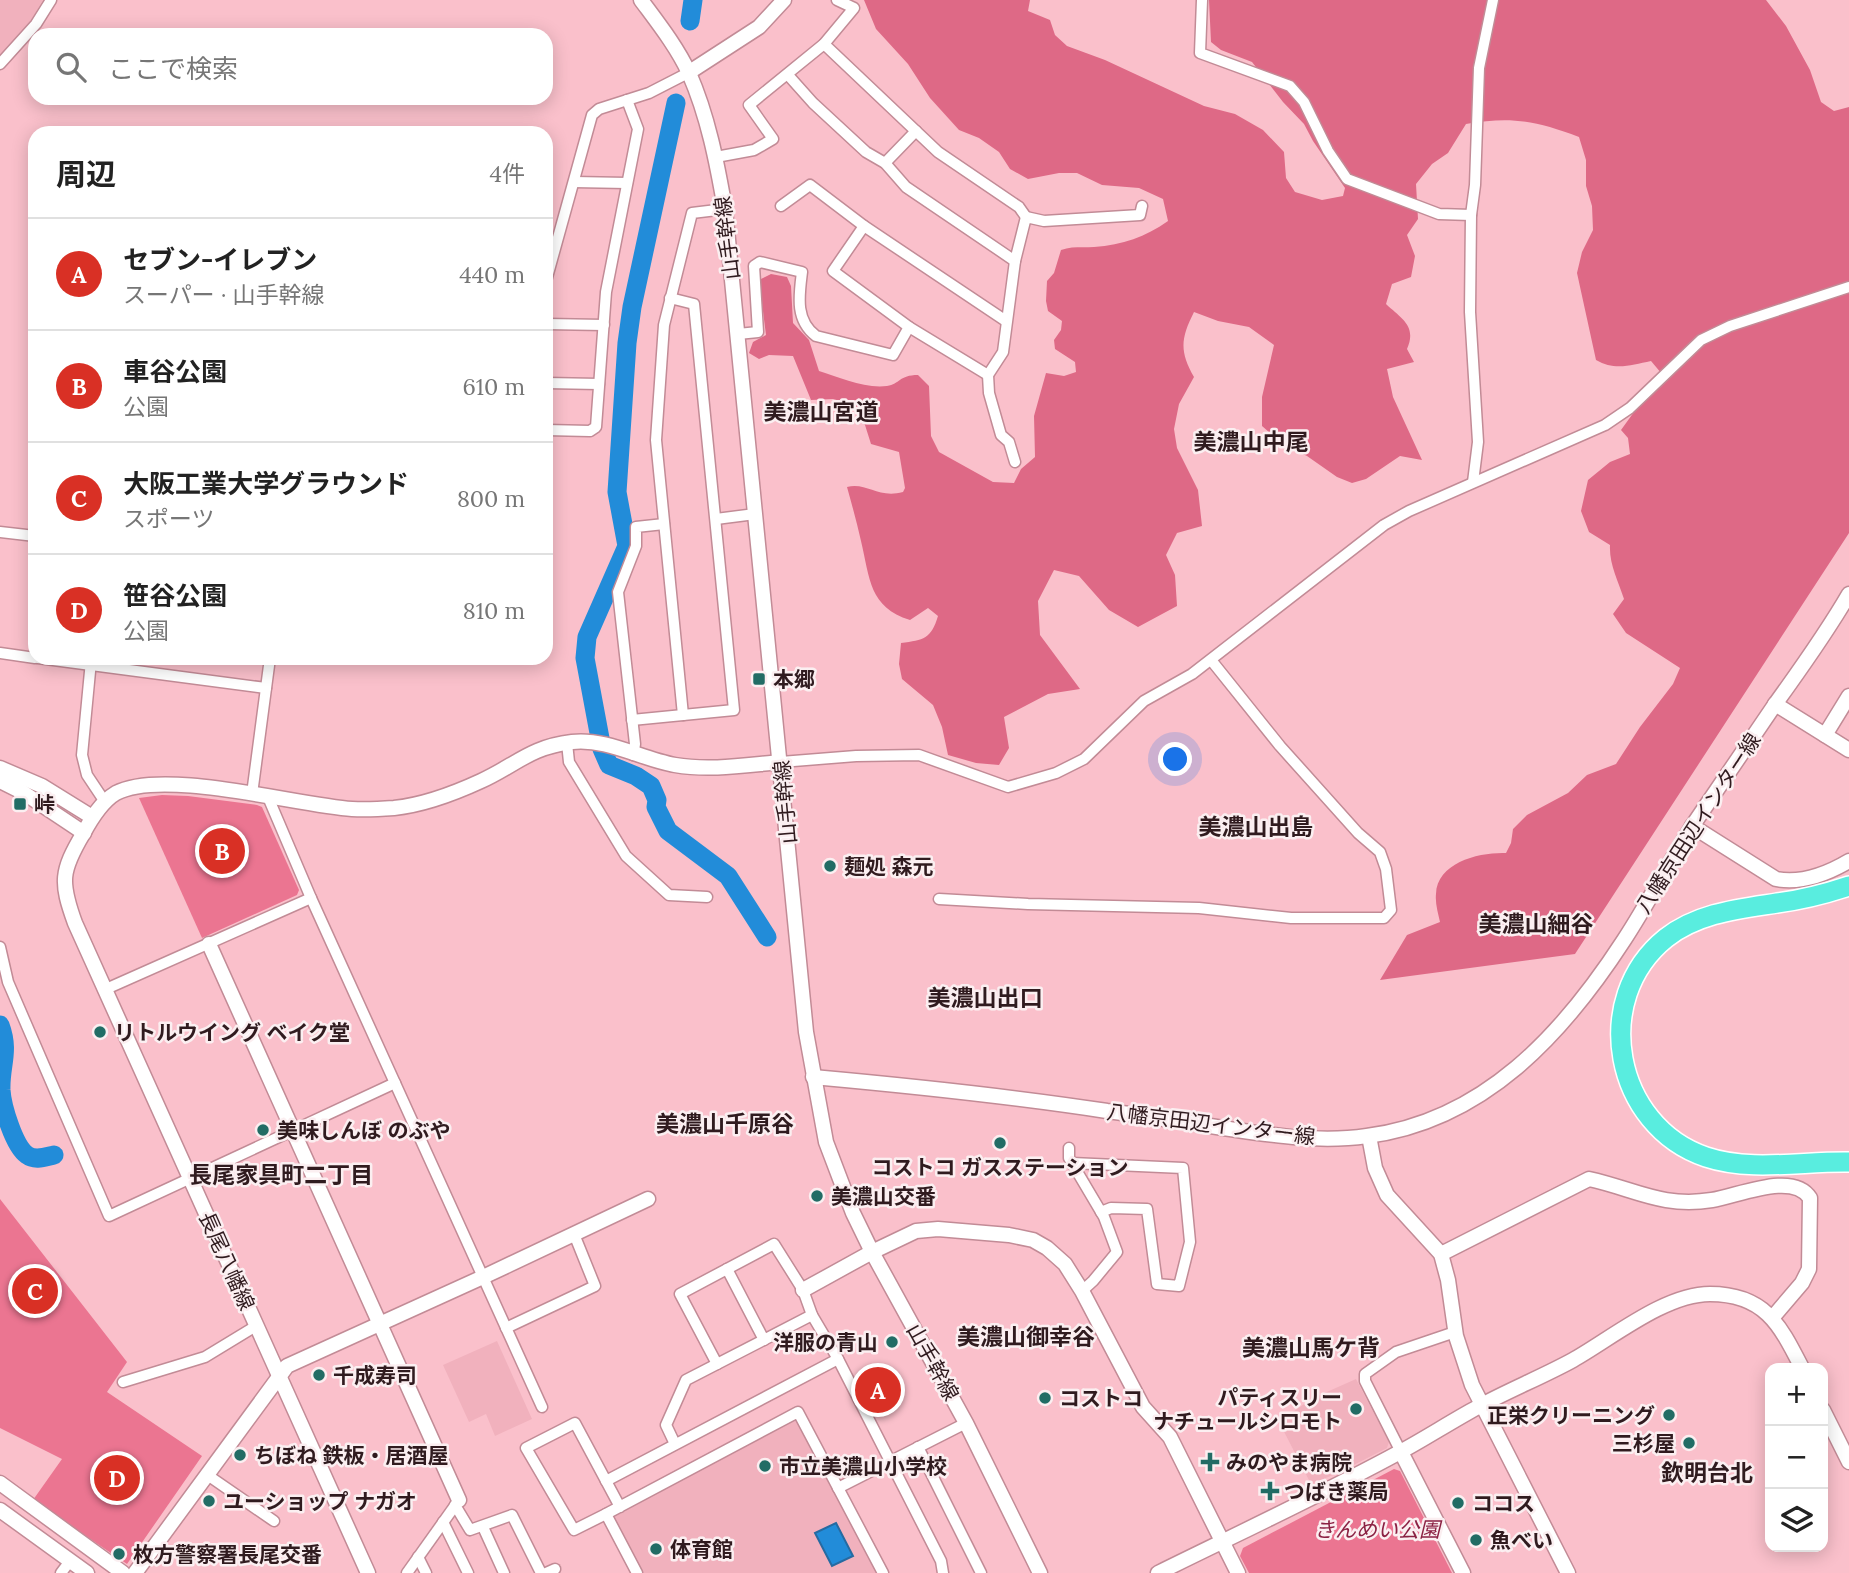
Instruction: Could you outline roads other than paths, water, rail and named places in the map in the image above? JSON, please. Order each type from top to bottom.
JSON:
[{"type":"highway","points":[[1849,887],[1816,896],[1714,914],[1667,937],[1637,970],[1626,993],[1621,1016],[1620,1043],[1624,1068],[1643,1110],[1660,1131],[1682,1147],[1707,1157],[1735,1163],[1849,1162]]},
{"type":"street","points":[[32,28],[51,0]]},
{"type":"street","name":"山手幹線","points":[[641,0],[661,27],[688,73],[716,157],[725,209],[806,1032],[831,1160],[872,1252],[966,1423],[1040,1573]]},
{"type":"street","points":[[553,256],[592,116],[599,109],[649,93],[688,73],[759,27],[783,0]]},
{"type":"street","points":[[716,157],[754,150],[773,139],[749,105],[824,44],[855,8],[837,0]]},
{"type":"street","points":[[1202,0],[1200,53],[1290,86],[1304,102],[1328,151],[1348,178],[1439,214],[1471,215]]},
{"type":"street","points":[[1473,482],[1478,442],[1470,312],[1471,215],[1475,185],[1479,68],[1493,0]]},
{"type":"street","points":[[0,64],[28,33]]},
{"type":"street","points":[[824,44],[938,152],[1019,207],[1026,217],[1044,221],[1140,215],[1142,206]]},
{"type":"street","points":[[788,75],[813,103],[866,152],[885,163],[906,187],[1015,261]]},
{"type":"street","points":[[553,430],[590,431],[596,427],[606,292],[638,129],[627,100]]},
{"type":"street","points":[[885,163],[916,131]]},
{"type":"street","points":[[574,182],[627,183]]},
{"type":"street","points":[[781,206],[810,185],[864,226],[1006,321]]},
{"type":"street","points":[[682,715],[656,440],[664,325],[692,213],[725,209]]},
{"type":"street","points":[[1015,462],[1009,442],[1001,435],[989,393],[988,374],[1003,352],[1015,261],[1026,217]]},
{"type":"street","points":[[864,226],[832,271],[909,327],[988,374]]},
{"type":"street","points":[[738,334],[758,332],[754,266],[760,262],[802,272],[798,303],[807,329],[816,336],[893,355],[909,327]]},
{"type":"street","points":[[91,665],[82,755],[87,775],[105,802],[119,792],[153,784],[252,794],[353,810],[398,807],[435,798],[481,781],[532,751],[567,743],[589,742],[675,765],[705,768],[856,755],[919,755],[1008,787],[1056,773],[1084,758],[1144,701],[1192,674],[1384,525],[1409,510],[1605,425],[1630,408],[1701,340],[1730,326],[1849,287]]},
{"type":"street","points":[[632,720],[734,710],[694,304],[670,298]]},
{"type":"street","points":[[553,324],[604,325]]},
{"type":"street","points":[[553,383],[599,384]]},
{"type":"street","points":[[716,519],[755,514]]},
{"type":"street","points":[[633,755],[635,744],[618,592],[636,546],[636,527],[664,524]]},
{"type":"street","points":[[0,532],[28,535]]},
{"type":"street","name":"八幡京田辺インター線","points":[[813,1077],[1053,1102],[1281,1137],[1368,1136],[1426,1122],[1472,1100],[1516,1070],[1572,1013],[1624,940],[1692,826],[1829,629],[1849,593]]},
{"type":"street","points":[[0,653],[28,657]]},
{"type":"street","points":[[939,900],[1199,908],[1291,918],[1384,918],[1391,910],[1386,869],[1380,852],[1358,833],[1280,746],[1211,660]]},
{"type":"street","points":[[111,665],[266,688]]},
{"type":"street","points":[[252,794],[269,665]]},
{"type":"street","points":[[1825,735],[1849,696]]},
{"type":"street","points":[[1775,704],[1849,750]]},
{"type":"street","points":[[567,743],[569,762],[626,856],[669,895],[707,898]]},
{"type":"street","points":[[0,768],[42,786],[92,817]]},
{"type":"street","points":[[0,782],[23,793],[84,833]]},
{"type":"street","points":[[268,797],[542,1407]]},
{"type":"street","name":"長尾八幡線","points":[[105,802],[92,817],[70,855],[64,877],[66,900],[368,1573]]},
{"type":"street","points":[[1692,826],[1776,879],[1790,882],[1809,878],[1833,871],[1849,861]]},
{"type":"street","points":[[106,989],[312,898]]},
{"type":"street","points":[[209,944],[470,1530],[512,1515],[548,1572]]},
{"type":"street","points":[[0,947],[8,982],[109,1216],[395,1083]]},
{"type":"street","points":[[1368,1136],[1374,1168],[1387,1195],[1441,1254],[1463,1362],[1481,1406],[1567,1573]]},
{"type":"street","points":[[1069,1148],[1069,1158],[1101,1212],[1117,1252],[1082,1291]]},
{"type":"street","points":[[1072,1163],[1183,1168],[1190,1241],[1179,1286],[1157,1284],[1147,1209],[1111,1208],[1101,1212]]},
{"type":"street","points":[[1441,1254],[1589,1180],[1647,1197],[1688,1202],[1716,1200],[1762,1188],[1794,1185],[1805,1191],[1811,1206],[1809,1269],[1802,1283],[1773,1317]]},
{"type":"street","points":[[135,1573],[287,1366],[483,1278],[648,1199]]},
{"type":"street","points":[[803,1290],[916,1231],[938,1229],[1009,1234],[1033,1240],[1047,1248],[1065,1264],[1143,1407],[1170,1437],[1238,1573]]},
{"type":"street","points":[[506,1328],[595,1286],[575,1234]]},
{"type":"street","points":[[717,1364],[680,1294],[774,1244],[803,1290],[812,1315],[838,1359],[942,1561],[943,1573]]},
{"type":"street","points":[[727,1269],[764,1340]]},
{"type":"street","points":[[1158,1573],[1401,1452],[1682,1298],[1709,1294],[1736,1298],[1759,1307],[1773,1317],[1782,1329],[1799,1363]]},
{"type":"street","points":[[675,1444],[666,1425],[687,1380],[812,1315]]},
{"type":"street","points":[[123,1382],[205,1356],[256,1326]]},
{"type":"street","points":[[1455,1332],[1396,1352],[1365,1374],[1364,1381],[1463,1573]]},
{"type":"street","points":[[606,1481],[838,1359]]},
{"type":"street","points":[[620,1507],[575,1423],[526,1448],[574,1530],[620,1507],[798,1412],[883,1573]]},
{"type":"street","points":[[1828,1420],[1849,1462]]},
{"type":"street","points":[[838,1488],[966,1423]]},
{"type":"street","points":[[918,1447],[981,1573]]},
{"type":"street","points":[[206,1474],[274,1521]]},
{"type":"street","points":[[0,1483],[122,1573]]},
{"type":"street","points":[[14,1494],[1,1510],[64,1562],[87,1573]]},
{"type":"street","points":[[407,1573],[457,1502]]},
{"type":"street","points":[[606,1514],[637,1573]]},
{"type":"street","points":[[443,1522],[468,1573]]},
{"type":"street","points":[[483,1527],[504,1573]]},
{"type":"street","points":[[64,1562],[72,1536]]},
{"type":"street","points":[[418,1557],[426,1573]]},
{"type":"water","points":[[836,1523],[853,1556],[832,1566],[815,1533]]},
{"type":"waterway","points":[[690,21],[693,0]]},
{"type":"waterway","points":[[676,103],[632,307],[627,343],[617,492],[627,546],[587,637],[585,658],[602,749],[609,765],[636,776],[651,786],[657,800],[656,807],[668,831],[728,876],[767,937]]},
{"type":"waterway","points":[[0,1025],[4,1043],[1,1090],[13,1135],[30,1157],[54,1155]]},
{"type":"place","name":"本郷","points":[[759,679]]},
{"type":"place","name":"峠","points":[[20,804]]},
{"type":"place","name":"車谷公園","points":[[222,851]]},
{"type":"place","name":"麺処 森元","points":[[830,866]]},
{"type":"place","name":"リトルウイング ベイク堂","points":[[100,1032]]},
{"type":"place","name":"美味しんぼ のぶや","points":[[263,1130]]},
{"type":"place","name":"コストコ ガスステーション","points":[[1000,1143]]},
{"type":"place","name":"美濃山交番","points":[[817,1196]]},
{"type":"place","name":"大阪工業大学グラウンド","points":[[35,1291]]},
{"type":"place","name":"洋服の青山","points":[[892,1342]]},
{"type":"place","name":"千成寿司","points":[[319,1375]]},
{"type":"place","name":"セブン-イレブン","points":[[878,1390]]},
{"type":"place","name":"コストコ","points":[[1045,1398]]},
{"type":"place","name":"パティスリー ナチュールシロモト","points":[[1356,1409]]},
{"type":"place","name":"正栄クリーニング","points":[[1669,1415]]},
{"type":"place","name":"三杉屋","points":[[1689,1443]]},
{"type":"place","name":"ちぼね 鉄板・居酒屋","points":[[240,1455]]},
{"type":"place","name":"みのやま病院","points":[[1210,1462]]},
{"type":"place","name":"市立美濃山小学校","points":[[765,1466]]},
{"type":"place","name":"笹谷公園","points":[[117,1478]]},
{"type":"place","name":"つばき薬局","points":[[1270,1491]]},
{"type":"place","name":"ユーショップ ナガオ","points":[[209,1501]]},
{"type":"place","name":"ココス","points":[[1458,1503]]},
{"type":"place","name":"魚べい","points":[[1476,1540]]},
{"type":"place","name":"体育館","points":[[656,1549]]},
{"type":"place","name":"枚方警察署長尾交番","points":[[119,1554]]},
{"type":"district","name":"美濃山宮道","points":[[821,411]]},
{"type":"district","name":"美濃山中尾","points":[[1251,441]]},
{"type":"district","name":"美濃山出島","points":[[1256,826]]},
{"type":"district","name":"美濃山細谷","points":[[1536,923]]},
{"type":"district","name":"美濃山出口","points":[[985,997]]},
{"type":"district","name":"美濃山千原谷","points":[[725,1123]]},
{"type":"district","name":"長尾家具町二丁目","points":[[281,1174]]},
{"type":"district","name":"美濃山御幸谷","points":[[1026,1336]]},
{"type":"district","name":"美濃山馬ケ背","points":[[1311,1347]]},
{"type":"district","name":"欽明台北","points":[[1707,1472]]},
{"type":"park label","name":"きんめい公園","points":[[1377,1529]]}]
